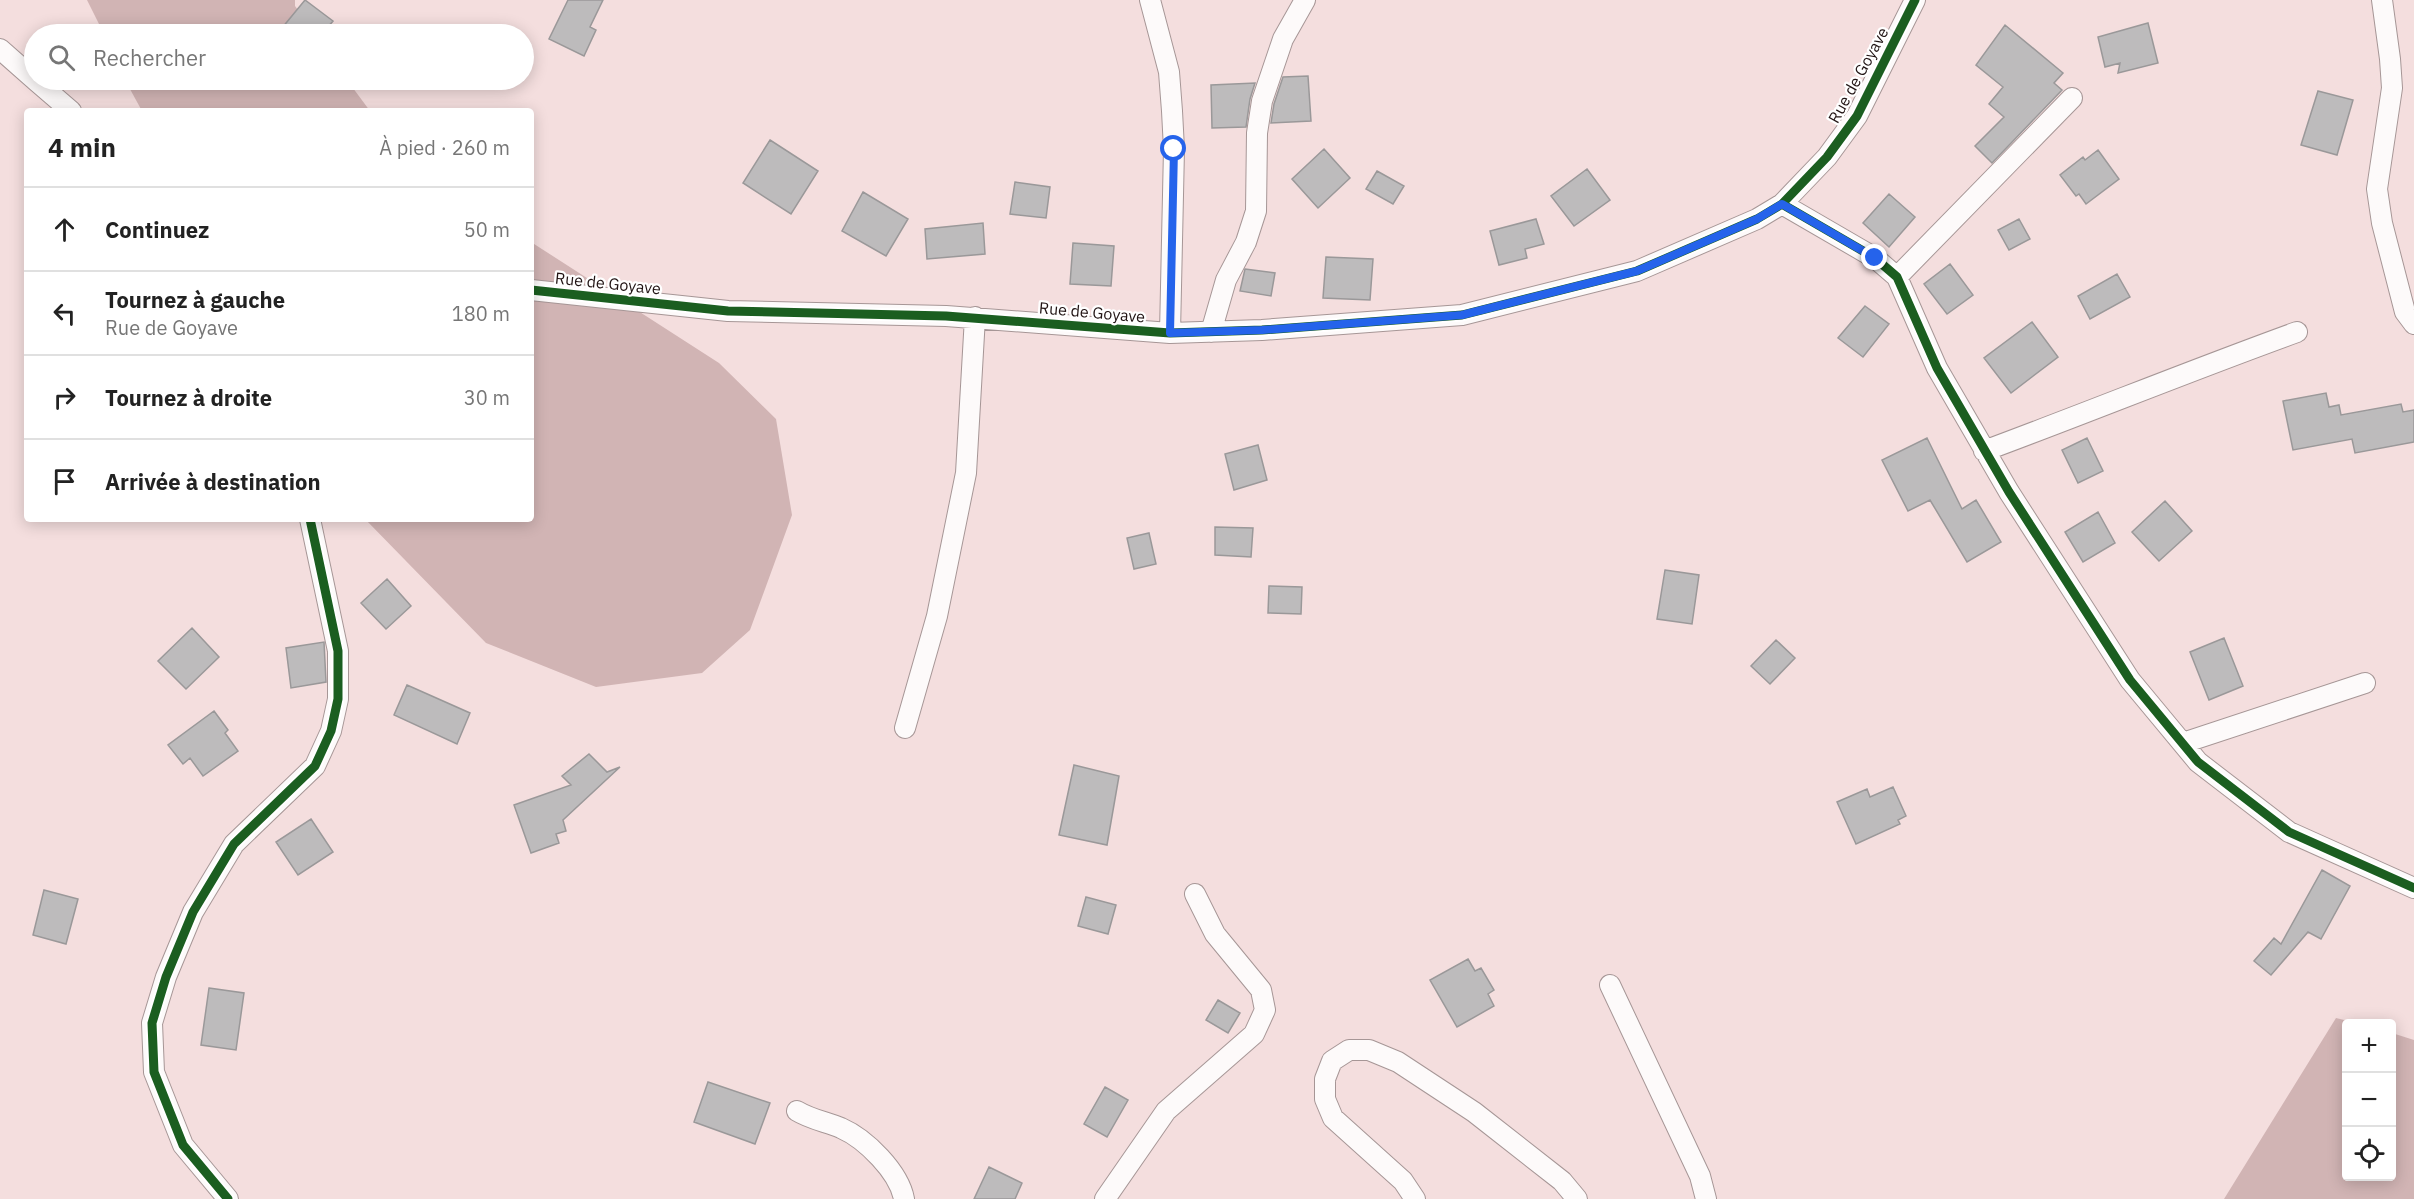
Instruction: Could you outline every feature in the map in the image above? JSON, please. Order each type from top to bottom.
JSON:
[{"type":"street","points":[[1150,0],[1168,72],[1172,111],[1174,149],[1170,333]]},
{"type":"street","points":[[1211,332],[1226,280],[1246,242],[1256,211],[1257,133],[1262,101],[1283,39],[1305,0]]},
{"type":"street","name":"Rue de Goyave","points":[[534,290],[728,311],[975,317],[1170,333],[1262,330],[1462,315],[1637,271],[1757,219],[1782,204],[1827,157],[1857,116],[1915,0]]},
{"type":"street","points":[[2382,0],[2392,87],[2377,189],[2382,223],[2405,312],[2414,324]]},
{"type":"street","points":[[0,49],[24,70]]},
{"type":"street","points":[[47,90],[68,108]]},
{"type":"street","points":[[1897,277],[2072,98]]},
{"type":"street","points":[[1782,204],[1875,258],[1897,277],[1937,368],[2008,492],[2130,680],[2198,762],[2289,832],[2414,888]]},
{"type":"street","points":[[905,728],[937,616],[966,473],[975,317]]},
{"type":"street","points":[[1984,451],[2182,373],[2296,332]]},
{"type":"street","points":[[228,1199],[183,1145],[154,1072],[152,1023],[166,977],[193,912],[234,844],[315,766],[331,731],[338,699],[338,651],[311,522]]},
{"type":"street","points":[[2183,744],[2365,683]]},
{"type":"street","points":[[1105,1199],[1166,1111],[1254,1034],[1265,1010],[1261,990],[1215,934],[1195,894]]},
{"type":"street","points":[[1610,985],[1700,1176],[1706,1199]]},
{"type":"street","points":[[1415,1199],[1403,1181],[1333,1118],[1324,1099],[1325,1078],[1332,1061],[1349,1050],[1369,1050],[1398,1062],[1474,1112],[1562,1181],[1577,1199]]},
{"type":"street","points":[[797,1111],[842,1128],[872,1149],[902,1186],[904,1199]]},
{"type":"shaded area","points":[[87,0],[295,0],[295,6],[308,24],[99,24]]},
{"type":"shaded area","points":[[130,90],[354,90],[368,108],[140,108]]},
{"type":"shaded area","points":[[534,244],[719,363],[776,419],[792,515],[750,630],[702,673],[596,687],[486,643],[368,522],[534,522]]},
{"type":"shaded area","points":[[2336,1018],[2342,1020],[2342,1181],[2396,1181],[2396,1034],[2414,1040],[2414,1199],[2224,1199]]},
{"type":"building","points":[[305,0],[333,21],[330,24],[285,24]]},
{"type":"building","points":[[568,0],[603,0],[590,27],[596,30],[584,56],[549,39]]},
{"type":"building","points":[[2148,23],[2158,63],[2118,73],[2120,63],[2105,67],[2098,37]]},
{"type":"building","points":[[2005,25],[2063,73],[2054,83],[2062,90],[1992,163],[1975,146],[2004,117],[1989,104],[2003,87],[1976,65]]},
{"type":"building","points":[[1308,76],[1311,121],[1271,123],[1274,104],[1283,77]]},
{"type":"building","points":[[1255,83],[1246,127],[1212,128],[1211,85]]},
{"type":"building","points":[[2318,91],[2353,100],[2337,155],[2301,145]]},
{"type":"building","points":[[770,140],[818,171],[791,214],[743,183]]},
{"type":"building","points":[[1324,149],[1350,178],[1318,208],[1292,179]]},
{"type":"building","points":[[2098,150],[2119,179],[2086,204],[2079,194],[2076,196],[2060,175],[2083,157],[2085,160]]},
{"type":"building","points":[[1587,169],[1610,200],[1574,226],[1551,196]]},
{"type":"building","points":[[1377,171],[1404,186],[1393,204],[1366,189]]},
{"type":"building","points":[[1015,182],[1050,187],[1046,218],[1010,214]]},
{"type":"building","points":[[863,192],[908,219],[886,256],[842,231]]},
{"type":"building","points":[[1889,194],[1915,217],[1889,247],[1863,223]]},
{"type":"building","points":[[1536,219],[1544,244],[1525,249],[1527,258],[1499,265],[1490,231]]},
{"type":"building","points":[[2019,219],[2030,239],[2009,250],[1998,230]]},
{"type":"building","points":[[983,223],[985,254],[927,259],[925,229]]},
{"type":"building","points":[[1073,243],[1114,246],[1111,286],[1070,284]]},
{"type":"building","points":[[1326,257],[1373,259],[1370,300],[1323,298]]},
{"type":"building","points":[[1950,264],[1973,295],[1947,314],[1924,284]]},
{"type":"building","points":[[1245,269],[1275,273],[1271,296],[1240,291]]},
{"type":"building","points":[[2117,274],[2130,297],[2090,319],[2078,296]]},
{"type":"building","points":[[1865,306],[1889,324],[1863,357],[1838,338]]},
{"type":"building","points":[[2032,322],[2058,357],[2011,393],[1984,358]]},
{"type":"building","points":[[2326,393],[2329,407],[2339,405],[2341,415],[2401,404],[2403,412],[2414,410],[2414,442],[2355,453],[2352,439],[2293,450],[2283,401]]},
{"type":"building","points":[[1927,438],[1962,509],[1976,500],[2001,542],[1967,562],[1930,500],[1908,511],[1882,460]]},
{"type":"building","points":[[2087,438],[2103,471],[2078,483],[2062,450]]},
{"type":"building","points":[[1258,445],[1267,480],[1234,490],[1225,454]]},
{"type":"building","points":[[2165,501],[2192,531],[2159,561],[2132,532]]},
{"type":"building","points":[[2098,512],[2115,543],[2083,562],[2065,532]]},
{"type":"building","points":[[1215,527],[1253,528],[1251,557],[1215,555]]},
{"type":"building","points":[[1149,533],[1156,564],[1134,569],[1127,538]]},
{"type":"building","points":[[1665,570],[1699,575],[1692,624],[1657,619]]},
{"type":"building","points":[[387,579],[411,606],[386,629],[361,603]]},
{"type":"building","points":[[1269,586],[1302,587],[1301,614],[1268,613]]},
{"type":"building","points":[[192,628],[219,657],[186,689],[158,661]]},
{"type":"building","points":[[2224,638],[2243,686],[2209,700],[2190,652]]},
{"type":"building","points":[[1776,640],[1795,658],[1770,684],[1751,666]]},
{"type":"building","points":[[324,642],[326,682],[291,688],[286,648]]},
{"type":"building","points":[[407,685],[470,713],[457,744],[394,715]]},
{"type":"building","points":[[214,711],[228,730],[225,733],[238,751],[203,776],[190,758],[183,764],[168,745]]},
{"type":"building","points":[[589,754],[607,772],[620,767],[563,820],[566,831],[556,834],[559,843],[531,853],[514,805],[571,785],[562,776]]},
{"type":"building","points":[[1074,765],[1119,776],[1107,845],[1059,835]]},
{"type":"building","points":[[1893,787],[1906,816],[1898,820],[1900,824],[1856,844],[1837,802],[1867,789],[1870,797]]},
{"type":"building","points":[[311,819],[333,852],[298,875],[276,842]]},
{"type":"building","points":[[2322,870],[2350,886],[2321,939],[2308,932],[2271,975],[2254,961],[2274,938],[2281,944]]},
{"type":"building","points":[[44,890],[78,899],[66,944],[33,935]]},
{"type":"building","points":[[1086,897],[1116,905],[1108,934],[1078,926]]},
{"type":"building","points":[[1468,959],[1475,971],[1481,968],[1494,990],[1488,994],[1494,1006],[1457,1027],[1430,980]]},
{"type":"building","points":[[209,988],[244,993],[236,1050],[201,1045]]},
{"type":"building","points":[[1218,1000],[1240,1013],[1228,1033],[1206,1020]]},
{"type":"building","points":[[708,1082],[770,1103],[755,1144],[694,1122]]},
{"type":"building","points":[[1105,1087],[1128,1100],[1107,1137],[1084,1124]]},
{"type":"building","points":[[989,1167],[1022,1183],[1015,1199],[974,1199]]},
{"type":"cycle path","points":[[534,290],[728,311],[946,316],[1170,333],[1262,330],[1462,315],[1637,271],[1757,219],[1782,204],[1827,157],[1857,116],[1915,0]]},
{"type":"cycle path","points":[[1782,204],[1875,258],[1897,277],[1937,368],[2009,492],[2130,680],[2198,762],[2289,832],[2414,888]]},
{"type":"cycle path","points":[[228,1199],[183,1145],[154,1072],[152,1023],[166,977],[193,912],[234,844],[315,766],[331,731],[338,699],[338,651],[311,522]]},
{"type":"route","points":[[1174,149],[1170,333],[1262,330],[1462,315],[1637,271],[1757,219],[1782,204],[1875,258]]}]
